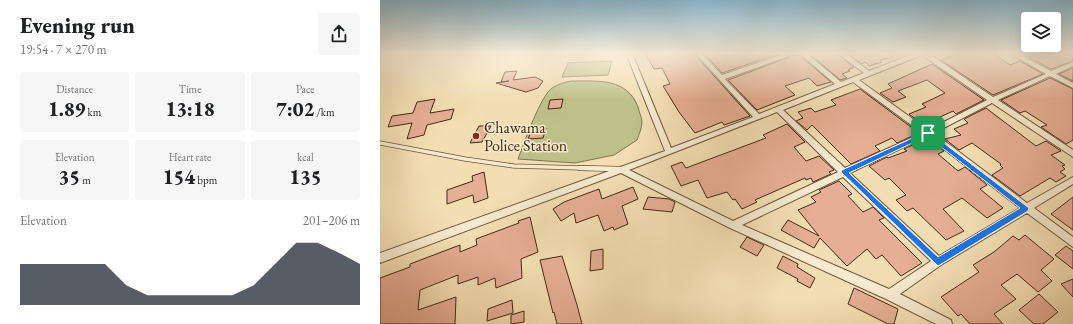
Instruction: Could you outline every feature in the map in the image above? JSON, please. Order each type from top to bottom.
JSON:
[{"type":"street","points":[[635,68],[669,152]]},
{"type":"street","points":[[712,68],[758,118]]},
{"type":"street","points":[[721,78],[751,68]]},
{"type":"street","points":[[819,68],[840,85]]},
{"type":"street","points":[[860,68],[869,74]]},
{"type":"street","points":[[380,258],[669,152],[779,110],[881,68]]},
{"type":"street","points":[[943,68],[1073,154]]},
{"type":"street","points":[[1040,68],[1073,86]]},
{"type":"street","points":[[733,225],[928,133],[992,100],[1064,68]]},
{"type":"street","points":[[854,80],[928,133],[1073,243]]},
{"type":"street","points":[[779,110],[938,262]]},
{"type":"street","points":[[620,169],[733,225],[890,295],[947,324]]},
{"type":"street","points":[[890,295],[938,262],[1073,180]]},
{"type":"lane","points":[[380,142],[465,159],[514,166],[620,169]]},
{"type":"green space","points":[[566,68],[610,68],[608,75],[562,77]]},
{"type":"green space","points":[[572,81],[611,83],[627,91],[638,107],[642,119],[642,126],[637,140],[614,155],[575,163],[518,159],[533,121],[547,93],[557,85]]},
{"type":"building","points":[[662,68],[707,68],[750,116],[724,125],[722,122],[695,133],[679,112],[663,86],[670,84]]},
{"type":"building","points":[[718,68],[736,68],[722,73]]},
{"type":"building","points":[[760,68],[815,68],[831,82],[817,86],[809,78],[785,86],[795,95],[757,110],[728,80]]},
{"type":"building","points":[[826,68],[852,68],[848,70],[850,71],[842,74],[847,78],[840,80]]},
{"type":"building","points":[[923,68],[938,68],[984,100],[956,114],[953,111],[923,125],[909,114],[926,107],[922,104],[945,93],[927,80],[898,91],[906,97],[893,102],[880,93],[892,88],[888,84]]},
{"type":"building","points":[[953,68],[1033,68],[1043,74],[993,95]]},
{"type":"building","points":[[1073,68],[1073,81],[1059,74]]},
{"type":"building","points":[[517,71],[513,80],[535,77],[543,81],[538,88],[526,92],[496,83],[509,81],[501,82],[505,72]]},
{"type":"building","points":[[1050,78],[1073,89],[1073,140],[1066,144],[1041,127],[1047,125],[1025,111],[1020,113],[1001,100]]},
{"type":"building","points":[[860,89],[919,133],[897,143],[892,138],[875,146],[880,151],[851,164],[812,125],[807,130],[796,121],[803,118],[798,112],[811,108],[815,112],[836,105],[831,100]]},
{"type":"building","points":[[435,99],[430,113],[454,109],[451,119],[427,125],[424,135],[407,139],[412,123],[388,127],[392,116],[413,113],[417,102]]},
{"type":"building","points":[[563,99],[561,108],[548,109],[550,100]]},
{"type":"building","points":[[986,108],[1036,146],[1046,141],[1061,151],[1051,155],[1065,165],[1062,166],[1065,169],[1060,172],[1066,176],[1056,182],[1050,178],[1020,196],[992,175],[1003,168],[1000,165],[1001,164],[972,143],[959,150],[945,139],[961,135],[954,129],[968,123],[964,119]]},
{"type":"building","points":[[787,124],[805,142],[794,147],[806,161],[819,156],[834,170],[829,172],[831,174],[813,182],[811,178],[806,180],[805,178],[755,200],[757,202],[742,209],[735,199],[733,200],[727,192],[707,198],[698,180],[681,186],[671,166],[682,162],[686,168],[766,138],[763,135]]},
{"type":"building","points":[[479,126],[491,126],[482,142],[470,143]]},
{"type":"building","points":[[546,128],[543,138],[528,139],[532,129]]},
{"type":"building","points":[[927,138],[944,151],[938,154],[958,171],[965,167],[987,185],[980,189],[1003,208],[987,218],[962,198],[943,209],[964,231],[946,240],[913,208],[907,211],[896,200],[906,195],[889,178],[885,180],[869,166],[887,157],[888,158],[907,151],[904,149]]},
{"type":"building","points":[[484,172],[488,198],[474,203],[473,195],[447,204],[447,190],[473,181],[472,176]]},
{"type":"building","points":[[839,181],[852,194],[848,196],[863,212],[873,207],[884,218],[879,220],[922,263],[901,276],[882,255],[876,259],[867,249],[847,266],[820,238],[814,248],[781,230],[788,220],[819,236],[798,210],[816,202],[811,197],[821,192],[819,190]]},
{"type":"building","points":[[633,187],[638,199],[622,206],[628,224],[614,230],[613,227],[604,231],[598,215],[576,223],[574,213],[561,221],[553,209],[564,202],[599,189],[602,199]]},
{"type":"building","points":[[648,197],[669,199],[675,202],[672,212],[643,209]]},
{"type":"building","points":[[1073,197],[1073,230],[1051,214]]},
{"type":"building","points":[[530,217],[538,252],[521,259],[522,278],[496,288],[495,278],[478,285],[478,277],[458,284],[458,275],[420,290],[418,310],[456,297],[455,324],[380,324],[380,278],[410,267],[410,264],[460,245],[460,252],[477,245],[476,239],[519,223],[518,221]]},
{"type":"building","points":[[1025,235],[1054,259],[1041,270],[1052,281],[1038,292],[1017,274],[1001,285],[1016,299],[994,314],[1003,324],[970,324],[961,314],[958,316],[941,297],[979,272],[973,265],[994,252],[1013,236],[1019,240]]},
{"type":"building","points":[[747,237],[764,245],[757,256],[740,247]]},
{"type":"building","points":[[1066,246],[1073,251],[1073,269],[1055,255]]},
{"type":"building","points":[[603,249],[603,269],[590,271],[591,251]]},
{"type":"building","points":[[562,256],[582,324],[557,324],[554,312],[553,313],[540,260]]},
{"type":"building","points":[[783,256],[798,264],[797,267],[815,278],[810,288],[797,281],[798,279],[777,268]]},
{"type":"building","points":[[1073,279],[1073,297],[1061,284]]},
{"type":"building","points":[[854,288],[898,309],[894,324],[888,324],[848,304]]},
{"type":"building","points":[[1039,294],[1058,312],[1043,324],[1034,324],[1019,310]]},
{"type":"building","points":[[512,300],[513,313],[487,321],[488,309]]},
{"type":"building","points":[[524,311],[524,322],[511,324],[511,315]]},
{"type":"place","name":"Chawama Police Station","points":[[476,136]]},
{"type":"route","points":[[928,133],[1026,208],[938,262],[844,172],[928,133]]}]
